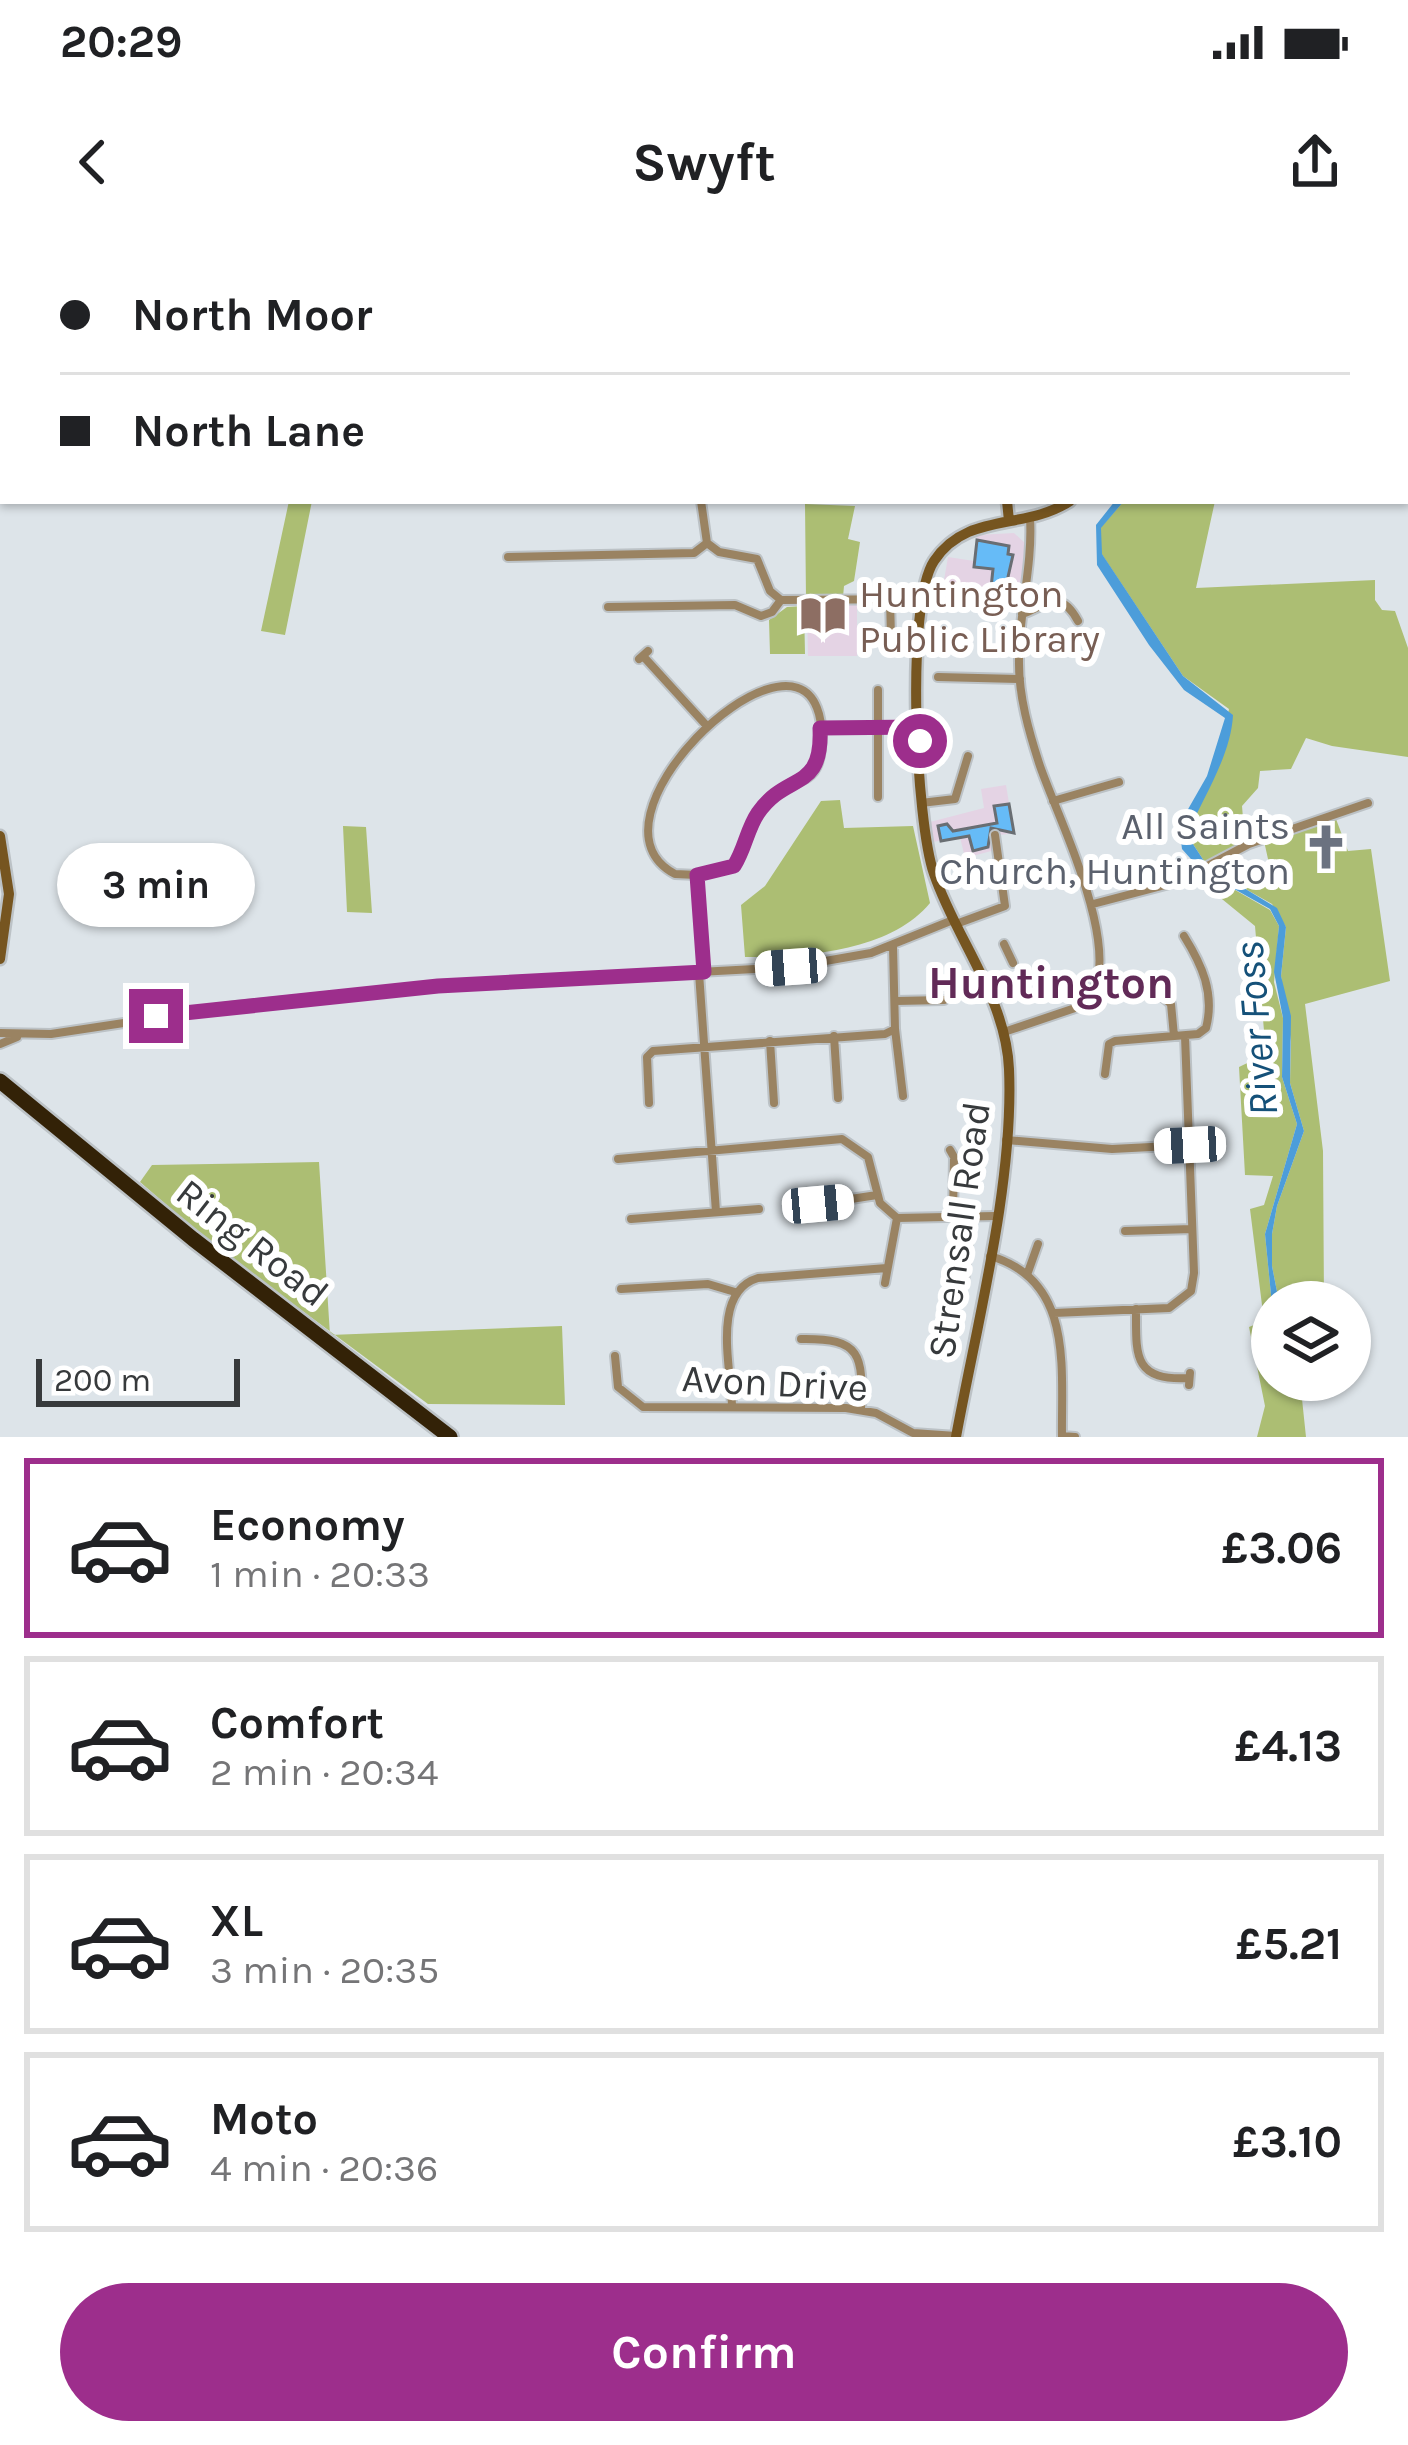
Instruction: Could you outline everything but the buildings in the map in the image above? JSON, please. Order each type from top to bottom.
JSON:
[{"type":"highway","name":"Ring Road","points":[[0,1065],[20,1093]]},
{"type":"highway","name":"Ring Road","points":[[0,1081],[450,1437]]},
{"type":"street","points":[[701,504],[707,544],[719,552],[757,559],[770,591],[781,600],[920,599],[931,565],[954,538],[973,526],[1030,518],[1063,504]]},
{"type":"street","points":[[1007,504],[1009,521]]},
{"type":"street","points":[[1002,1032],[1090,999],[1096,957],[1093,904],[1038,762],[1020,679],[1030,518]]},
{"type":"street","points":[[508,557],[694,554],[707,544]]},
{"type":"street","points":[[890,599],[891,637]]},
{"type":"street","name":"Strensall Road","points":[[920,599],[920,802],[928,854],[1002,1032],[1009,1066],[995,1216],[956,1436]]},
{"type":"street","points":[[608,607],[735,605],[761,616],[772,613],[781,600]]},
{"type":"street","points":[[1022,614],[1043,601],[1053,601],[1064,605],[1078,621]]},
{"type":"street","points":[[644,655],[706,725]]},
{"type":"street","points":[[938,677],[1020,679]]},
{"type":"street","points":[[783,687],[809,695],[820,728],[819,761],[812,774],[778,791],[760,809],[734,866],[697,875],[675,874],[663,867],[651,847],[650,827],[673,766],[706,725],[744,698],[783,687]]},
{"type":"street","points":[[878,689],[878,797]]},
{"type":"street","points":[[820,728],[920,727]]},
{"type":"street","points":[[920,802],[955,799],[968,756]]},
{"type":"street","points":[[1053,801],[1119,782]]},
{"type":"street","points":[[1093,904],[1167,885],[1249,844],[1368,803]]},
{"type":"street","points":[[0,1043],[19,1036],[236,1006],[404,988],[833,961],[893,946],[1005,906],[995,835]]},
{"type":"street","points":[[0,836],[9,894],[0,959]]},
{"type":"street","points":[[697,875],[716,1212]]},
{"type":"street","points":[[1105,1074],[1109,1044],[1115,1041],[1203,1032],[1210,1011],[1203,966],[1184,936]]},
{"type":"street","points":[[1004,944],[1013,963]]},
{"type":"street","points":[[893,946],[903,1096]]},
{"type":"street","points":[[1054,1312],[1169,1308],[1187,1297],[1194,1285],[1190,1145],[1180,1036],[1171,1004],[1164,998]]},
{"type":"street","points":[[896,1000],[944,1000]]},
{"type":"street","points":[[649,1102],[649,1053],[895,1030]]},
{"type":"street","points":[[0,1033],[19,1036]]},
{"type":"street","points":[[834,1036],[838,1098]]},
{"type":"street","points":[[770,1041],[774,1102]]},
{"type":"street","points":[[1005,1140],[1112,1149],[1190,1145]]},
{"type":"street","points":[[618,1159],[850,1141],[868,1157],[877,1196],[897,1218],[995,1216]]},
{"type":"street","points":[[950,1150],[954,1156],[953,1217]]},
{"type":"street","points":[[818,1204],[877,1196]]},
{"type":"street","points":[[631,1219],[759,1209]]},
{"type":"street","points":[[964,1281],[971,1215]]},
{"type":"street","points":[[885,1282],[897,1218]]},
{"type":"street","points":[[1124,1231],[1192,1229]]},
{"type":"street","points":[[1028,1275],[1038,1242]]},
{"type":"street","points":[[988,1256],[1028,1275],[1054,1312],[1062,1344],[1062,1436],[1075,1437]]},
{"type":"street","points":[[732,1406],[729,1312],[735,1292],[758,1278],[887,1268]]},
{"type":"street","points":[[621,1289],[708,1284],[735,1292]]},
{"type":"street","points":[[1136,1309],[1136,1351],[1141,1365],[1157,1377],[1190,1379]]},
{"type":"street","points":[[807,1342],[838,1341],[857,1355],[862,1367],[861,1410]]},
{"type":"street","name":"Avon Drive","points":[[617,1361],[618,1388],[637,1405],[861,1410],[913,1433],[956,1436]]},
{"type":"shaded area","points":[[1014,533],[1026,544],[1017,608],[982,610],[982,593],[943,586],[948,557],[974,561],[977,535]]},
{"type":"shaded area","points":[[857,604],[857,656],[808,656],[807,606]]},
{"type":"shaded area","points":[[1006,785],[1014,833],[993,836],[995,850],[965,858],[960,837],[933,842],[930,822],[984,808],[981,789]]},
{"type":"green space","points":[[288,504],[311,504],[285,635],[261,631]]},
{"type":"green space","points":[[805,504],[855,506],[848,539],[860,542],[854,581],[844,586],[843,597],[806,598]]},
{"type":"green space","points":[[1121,504],[1214,504],[1196,588],[1375,580],[1375,600],[1382,610],[1395,611],[1408,648],[1408,757],[1306,738],[1291,769],[1260,771],[1258,788],[1242,806],[1243,818],[1257,830],[1206,864],[1187,835],[1216,769],[1229,709],[1183,676],[1101,553],[1101,527]]},
{"type":"green space","points":[[804,606],[805,654],[770,654],[769,620],[787,607]]},
{"type":"green space","points":[[840,800],[844,828],[913,826],[930,903],[893,932],[870,941],[819,953],[745,957],[741,905],[765,886],[821,801]]},
{"type":"green space","points":[[1336,819],[1348,851],[1371,849],[1390,981],[1305,1004],[1323,1151],[1324,1281],[1275,1281],[1272,1266],[1277,1206],[1304,1131],[1290,1083],[1291,1041],[1281,976],[1286,927],[1272,904],[1210,869],[1235,853],[1243,874],[1270,868],[1264,841]]},
{"type":"green space","points":[[343,826],[366,827],[372,913],[347,912]]},
{"type":"green space","points":[[1202,871],[1270,910],[1279,926],[1274,982],[1283,1018],[1282,1077],[1297,1124],[1265,1234],[1270,1281],[1259,1281],[1250,1209],[1264,1205],[1273,1176],[1245,1175],[1239,1067],[1266,1054],[1255,926],[1195,877]]},
{"type":"green space","points":[[319,1162],[330,1331],[212,1244],[140,1182],[152,1165]]},
{"type":"green space","points":[[562,1326],[565,1405],[428,1404],[335,1335]]},
{"type":"green space","points":[[1264,1401],[1302,1401],[1306,1437],[1257,1437]]},
{"type":"water","points":[[1113,504],[1121,504],[1101,528],[1102,554],[1183,676],[1233,715],[1222,761],[1187,835],[1206,864],[1199,868],[1182,849],[1179,825],[1207,776],[1225,718],[1184,690],[1149,645],[1097,565],[1096,525]]},
{"type":"water","points":[[1209,867],[1277,908],[1286,927],[1281,976],[1291,1016],[1290,1083],[1304,1131],[1277,1206],[1272,1234],[1275,1281],[1270,1281],[1265,1234],[1297,1124],[1282,1077],[1283,1018],[1274,972],[1279,926],[1270,909],[1202,871]]},
{"type":"place","name":"Huntington Public Library","points":[[823,615]]},
{"type":"place","name":"All Saints Church, Huntington","points":[[1326,847]]},
{"type":"district","name":"Huntington","points":[[1051,982]]},
{"type":"route","points":[[156,1016],[438,986],[704,972],[697,875],[734,866],[760,809],[778,791],[812,774],[819,761],[820,728],[920,727],[920,741]]},
{"type":"water label","name":"River Foss","points":[[1255,1029]]}]
